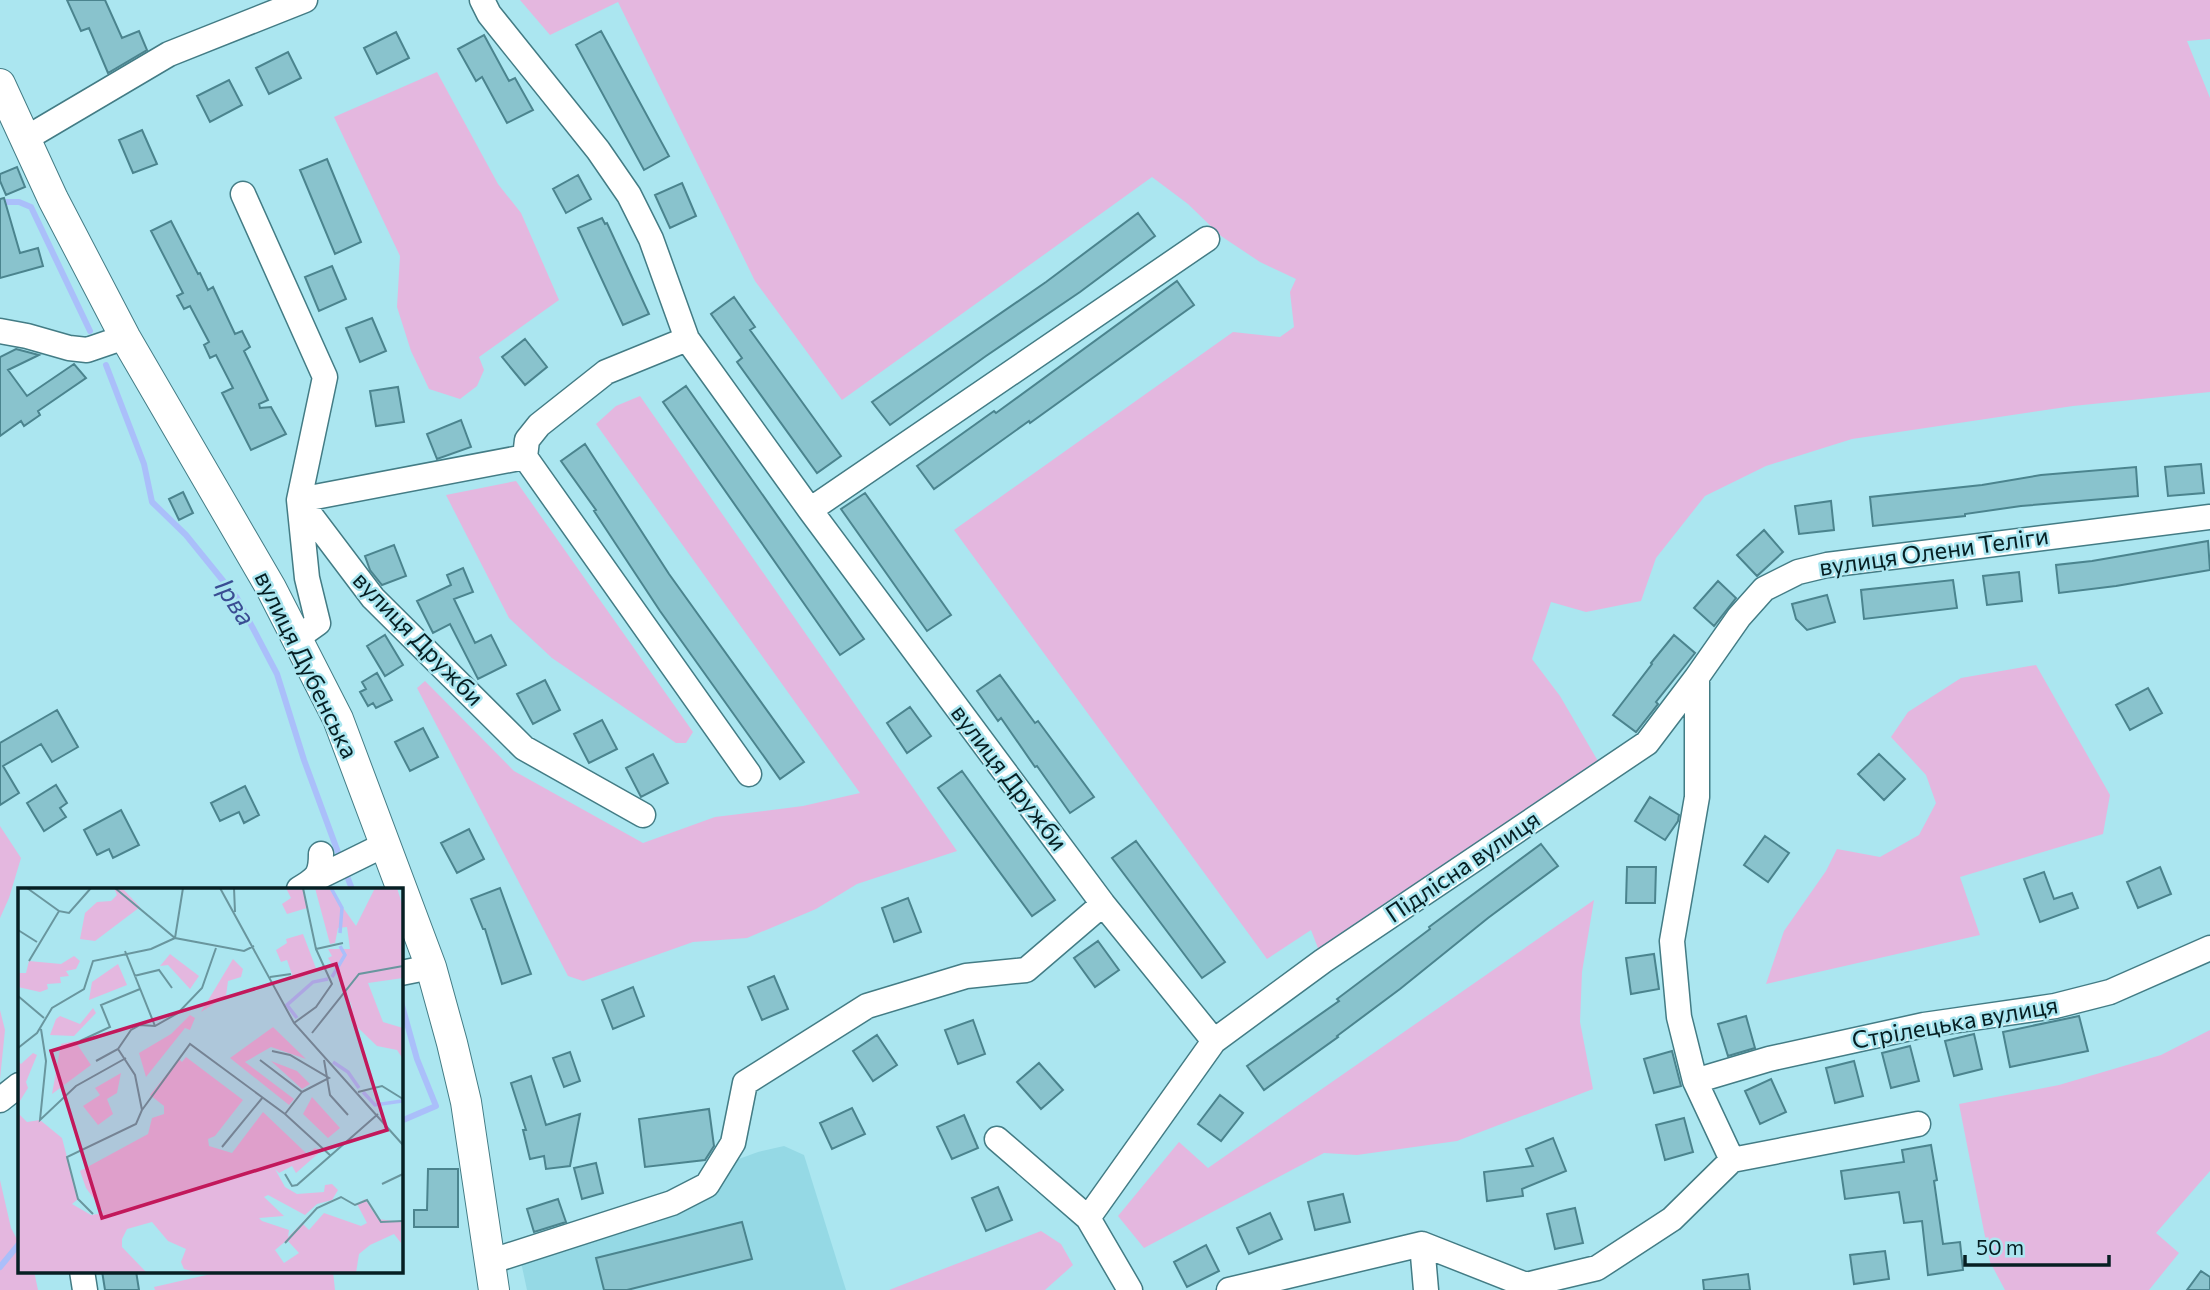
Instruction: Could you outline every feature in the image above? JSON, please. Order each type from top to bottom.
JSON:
[{"type":"main road","name":"вулиця Дубенська","points":[[0,84],[53,199],[125,337],[271,588],[338,719],[431,967],[466,1102],[491,1276]]},
{"type":"street","points":[[25,139],[169,54],[305,0]]},
{"type":"street","name":"вулиця Дружби","points":[[482,0],[489,14],[598,150],[629,195],[651,239],[687,339],[810,510],[1103,904],[1214,1041]]},
{"type":"street","points":[[243,194],[325,377],[299,499],[307,578],[318,623],[297,638]]},
{"type":"street","points":[[810,510],[1207,239]]},
{"type":"street","points":[[0,331],[87,350],[125,337]]},
{"type":"street","points":[[687,339],[606,372],[539,425],[527,440],[525,457],[749,775]]},
{"type":"street","points":[[299,499],[525,457]]},
{"type":"street","name":"вулиця Дружби","points":[[299,499],[373,598],[524,748],[643,815]]},
{"type":"street","name":"вулиця Олени Теліги","points":[[1697,677],[1740,617],[1764,589],[1798,572],[1827,565],[2210,517]]},
{"type":"street","points":[[1697,677],[1697,797],[1672,941],[1679,1017],[1695,1081],[1732,1160]]},
{"type":"street","name":"Підлісна вулиця","points":[[1088,1218],[1214,1041],[1323,961],[1647,743],[1697,677]]},
{"type":"street","points":[[307,884],[386,844]]},
{"type":"street","points":[[307,884],[321,868],[321,854]]},
{"type":"street","points":[[491,1276],[672,1203],[707,1185],[733,1143],[745,1083],[867,1006],[967,976],[1026,970],[1103,904]]},
{"type":"street","name":"Стрілецька вулиця","points":[[1695,1081],[1769,1059],[1924,1025],[2055,1006],[2110,992],[2210,948]]},
{"type":"street","points":[[402,973],[431,967]]},
{"type":"street","points":[[0,1100],[18,1086]]},
{"type":"street","points":[[1230,1290],[1422,1244],[1526,1285],[1597,1268],[1672,1219],[1732,1160],[1918,1124]]},
{"type":"street","points":[[997,1139],[1088,1218],[1130,1290]]},
{"type":"street","points":[[1422,1244],[1426,1290]]},
{"type":"street","points":[[82,1272],[85,1290]]},
{"type":"shaded area","points":[[520,0],[2210,0],[2210,39],[2187,41],[2210,98],[2210,392],[2073,406],[1852,439],[1766,466],[1705,496],[1656,558],[1641,601],[1586,612],[1551,602],[1532,659],[1560,696],[1602,768],[1323,961],[1311,930],[1267,959],[954,530],[1233,332],[1280,337],[1294,327],[1290,292],[1296,279],[1260,262],[1221,236],[1188,204],[1152,177],[842,400],[755,281],[618,2],[550,35]]},
{"type":"shaded area","points":[[437,72],[498,184],[521,213],[559,300],[479,357],[484,370],[477,386],[460,399],[429,389],[411,351],[397,307],[400,256],[334,117]]},
{"type":"shaded area","points":[[640,396],[957,851],[857,884],[816,909],[747,938],[693,942],[583,981],[568,976],[417,688],[425,681],[514,771],[643,843],[715,817],[803,806],[860,793],[596,424],[616,406]]},
{"type":"shaded area","points":[[516,481],[693,732],[686,743],[676,743],[552,658],[509,618],[446,495]]},
{"type":"shaded area","points":[[2036,665],[2110,795],[2103,834],[1960,877],[1980,935],[1766,984],[1784,931],[1826,871],[1837,849],[1880,857],[1919,835],[1936,803],[1926,775],[1891,737],[1908,712],[1961,678]]},
{"type":"shaded area","points":[[0,826],[21,858],[0,918]]},
{"type":"shaded area","points":[[1594,900],[1582,972],[1580,1022],[1593,1089],[1457,1141],[1357,1155],[1324,1153],[1144,1248],[1118,1216],[1179,1142],[1208,1168]]},
{"type":"shaded area","points":[[0,1010],[5,1030],[0,1079]]},
{"type":"shaded area","points":[[2210,1030],[2210,1171],[2156,1233],[2179,1253],[2149,1290],[2005,1290],[1990,1262],[1959,1104],[2059,1085],[2161,1055]]},
{"type":"shaded area","points":[[784,1146],[804,1155],[846,1290],[527,1290],[521,1262],[736,1160]]},
{"type":"shaded area","points":[[0,1180],[11,1228],[18,1241],[18,1272],[34,1272],[38,1290],[0,1290]]},
{"type":"shaded area","points":[[1041,1231],[1061,1244],[1073,1265],[1045,1290],[889,1290]]},
{"type":"shaded area","points":[[220,1272],[333,1272],[335,1290],[155,1290],[154,1287]]},
{"type":"building","points":[[67,0],[105,0],[122,38],[139,31],[147,50],[108,73],[89,28],[81,31]]},
{"type":"building","points":[[601,31],[669,156],[644,170],[576,45]]},
{"type":"building","points":[[396,32],[409,58],[377,74],[364,48]]},
{"type":"building","points":[[484,35],[509,81],[515,78],[533,110],[507,123],[482,77],[476,81],[458,49]]},
{"type":"building","points":[[288,52],[301,78],[269,94],[256,68]]},
{"type":"building","points":[[229,80],[242,105],[210,122],[197,96]]},
{"type":"building","points":[[142,130],[157,164],[133,173],[119,140]]},
{"type":"building","points":[[327,159],[361,242],[335,254],[300,170]]},
{"type":"building","points":[[17,167],[25,187],[6,195],[0,174]]},
{"type":"building","points":[[578,175],[591,199],[566,213],[553,189]]},
{"type":"building","points":[[682,183],[696,216],[670,228],[655,195]]},
{"type":"building","points":[[4,198],[20,253],[38,248],[43,266],[0,278],[0,199]]},
{"type":"building","points":[[1138,213],[1155,236],[1080,292],[890,425],[872,402],[1046,282]]},
{"type":"building","points":[[602,218],[605,224],[607,223],[649,314],[623,325],[578,228]]},
{"type":"building","points":[[171,221],[208,290],[213,287],[235,334],[242,331],[250,347],[244,351],[268,400],[259,404],[260,408],[271,407],[286,434],[251,450],[222,393],[233,388],[216,355],[210,358],[204,345],[209,342],[190,306],[184,309],[177,296],[183,293],[151,231]]},
{"type":"building","points":[[332,266],[346,299],[319,311],[305,277]]},
{"type":"building","points":[[1177,281],[1194,305],[934,489],[917,466],[994,411],[996,413]]},
{"type":"building","points":[[734,297],[755,327],[750,330],[841,456],[817,473],[737,362],[742,358],[711,314]]},
{"type":"building","points":[[372,318],[386,351],[360,362],[346,328]]},
{"type":"building","points":[[525,339],[547,367],[525,385],[502,357]]},
{"type":"building","points":[[16,349],[39,355],[8,370],[27,396],[74,364],[86,378],[38,411],[40,415],[24,426],[21,421],[0,436],[0,357]]},
{"type":"building","points":[[686,386],[864,639],[840,655],[663,402]]},
{"type":"building","points":[[398,387],[404,422],[376,426],[370,391]]},
{"type":"building","points":[[461,420],[471,447],[437,459],[427,434]]},
{"type":"building","points":[[585,444],[669,574],[804,762],[780,779],[660,611],[594,511],[596,510],[561,461]]},
{"type":"building","points":[[2201,464],[2204,493],[2168,496],[2165,467]]},
{"type":"building","points":[[2136,467],[2138,496],[2021,506],[1965,516],[1873,526],[1870,497],[1982,485],[2041,475]]},
{"type":"building","points":[[183,492],[193,513],[179,520],[169,499]]},
{"type":"building","points":[[865,493],[951,615],[927,631],[841,509]]},
{"type":"building","points":[[1831,501],[1834,530],[1799,534],[1795,506]]},
{"type":"building","points":[[1764,530],[1783,552],[1757,576],[1737,555]]},
{"type":"building","points":[[2208,541],[2210,570],[2059,593],[2056,565]]},
{"type":"building","points":[[394,545],[406,576],[382,585],[370,570],[365,556]]},
{"type":"building","points":[[463,568],[473,592],[454,599],[475,643],[491,635],[506,665],[478,679],[450,624],[433,633],[417,601],[451,585],[447,575]]},
{"type":"building","points":[[2019,572],[2022,601],[1987,605],[1983,576]]},
{"type":"building","points":[[1953,580],[1957,608],[1864,619],[1861,590]]},
{"type":"building","points":[[1718,581],[1736,598],[1714,626],[1694,608]]},
{"type":"building","points":[[1827,595],[1835,622],[1807,630],[1796,619],[1792,604]]},
{"type":"building","points":[[385,635],[403,665],[385,676],[367,646]]},
{"type":"building","points":[[1674,635],[1695,653],[1636,732],[1613,715]]},
{"type":"building","points":[[377,673],[392,700],[376,708],[373,703],[368,706],[360,692],[366,689],[362,682]]},
{"type":"building","points":[[1000,675],[1094,797],[1070,813],[1001,718],[998,721],[977,691]]},
{"type":"building","points":[[545,680],[560,710],[533,724],[517,694]]},
{"type":"building","points":[[2148,688],[2162,713],[2130,730],[2116,705]]},
{"type":"building","points":[[910,707],[931,736],[907,753],[887,723]]},
{"type":"building","points":[[57,710],[78,747],[52,762],[41,744],[3,766],[19,793],[0,805],[0,743]]},
{"type":"building","points":[[602,720],[617,749],[589,763],[574,734]]},
{"type":"building","points":[[423,728],[438,757],[410,771],[395,742]]},
{"type":"building","points":[[653,754],[668,783],[641,797],[626,768]]},
{"type":"building","points":[[1879,754],[1905,779],[1884,800],[1858,774]]},
{"type":"building","points":[[962,771],[1055,900],[1032,916],[938,788]]},
{"type":"building","points":[[56,785],[67,803],[60,808],[66,817],[44,831],[27,803]]},
{"type":"building","points":[[245,786],[259,815],[244,823],[239,812],[220,821],[211,803]]},
{"type":"building","points":[[1650,797],[1679,815],[1665,840],[1635,821]]},
{"type":"building","points":[[121,810],[139,845],[113,858],[109,849],[97,855],[84,830]]},
{"type":"building","points":[[469,829],[484,859],[457,873],[441,843]]},
{"type":"building","points":[[1765,836],[1789,853],[1768,882],[1744,865]]},
{"type":"building","points":[[1136,841],[1225,962],[1202,978],[1112,858]]},
{"type":"building","points":[[1541,844],[1558,866],[1338,1037],[1264,1090],[1247,1066],[1339,1001],[1337,999],[1430,929],[1429,927]]},
{"type":"building","points":[[1627,867],[1656,867],[1655,903],[1626,903]]},
{"type":"building","points":[[2160,867],[2171,894],[2138,908],[2127,882]]},
{"type":"building","points":[[2044,872],[2054,899],[2072,893],[2078,908],[2040,922],[2024,879]]},
{"type":"building","points":[[500,888],[531,974],[502,984],[485,929],[471,899]]},
{"type":"building","points":[[908,898],[921,932],[894,942],[882,908]]},
{"type":"building","points":[[1098,941],[1119,970],[1095,987],[1074,958]]},
{"type":"building","points":[[1654,954],[1659,989],[1631,994],[1626,958]]},
{"type":"building","points":[[774,976],[788,1009],[762,1020],[748,987]]},
{"type":"building","points":[[633,987],[644,1016],[613,1029],[602,1000]]},
{"type":"building","points":[[1746,1016],[1755,1048],[1728,1056],[1718,1024]]},
{"type":"building","points":[[2079,1016],[2088,1051],[2010,1067],[2003,1032]]},
{"type":"building","points":[[973,1020],[985,1054],[958,1064],[945,1030]]},
{"type":"building","points":[[1974,1034],[1982,1069],[1954,1076],[1945,1041]]},
{"type":"building","points":[[877,1035],[897,1065],[873,1081],[853,1051]]},
{"type":"building","points":[[1910,1046],[1919,1081],[1891,1088],[1882,1053]]},
{"type":"building","points":[[1672,1051],[1681,1086],[1654,1093],[1644,1059]]},
{"type":"building","points":[[570,1052],[580,1081],[564,1087],[553,1058]]},
{"type":"building","points":[[1854,1061],[1863,1096],[1835,1103],[1826,1068]]},
{"type":"building","points":[[1039,1063],[1063,1090],[1041,1109],[1017,1082]]},
{"type":"building","points":[[531,1076],[546,1125],[580,1114],[570,1166],[546,1169],[544,1156],[530,1159],[523,1130],[526,1130],[511,1083]]},
{"type":"building","points":[[1771,1079],[1786,1112],[1760,1124],[1745,1091]]},
{"type":"building","points":[[1220,1095],[1243,1113],[1221,1141],[1198,1124]]},
{"type":"building","points":[[852,1108],[865,1134],[832,1149],[820,1123]]},
{"type":"building","points":[[709,1109],[714,1146],[705,1160],[645,1167],[639,1119]]},
{"type":"building","points":[[964,1115],[978,1148],[952,1159],[937,1127]]},
{"type":"building","points":[[1684,1118],[1693,1152],[1665,1160],[1656,1125]]},
{"type":"building","points":[[1553,1138],[1566,1171],[1522,1189],[1523,1196],[1487,1201],[1484,1172],[1533,1166],[1526,1149]]},
{"type":"building","points":[[1931,1145],[1943,1244],[1960,1242],[1963,1270],[1928,1275],[1922,1221],[1904,1223],[1899,1192],[1845,1199],[1841,1171],[1904,1162],[1902,1150]]},
{"type":"building","points":[[596,1163],[603,1193],[582,1199],[574,1168]]},
{"type":"building","points":[[428,1169],[458,1169],[458,1227],[414,1227],[414,1210],[427,1210]]},
{"type":"building","points":[[998,1187],[1012,1220],[986,1231],[972,1198]]},
{"type":"building","points":[[1343,1194],[1350,1222],[1315,1230],[1308,1202]]},
{"type":"building","points":[[558,1199],[566,1222],[534,1232],[527,1209]]},
{"type":"building","points":[[1575,1208],[1583,1243],[1555,1249],[1547,1214]]},
{"type":"building","points":[[1270,1213],[1282,1239],[1249,1254],[1237,1228]]},
{"type":"building","points":[[742,1222],[752,1259],[627,1290],[604,1290],[596,1258]]},
{"type":"building","points":[[1206,1245],[1219,1271],[1187,1287],[1174,1262]]},
{"type":"building","points":[[1885,1251],[1889,1279],[1854,1284],[1850,1255]]},
{"type":"building","points":[[2201,1271],[2210,1277],[2210,1290],[2187,1290]]},
{"type":"building","points":[[102,1272],[136,1272],[139,1290],[105,1290]]},
{"type":"building","points":[[1748,1274],[1750,1290],[1704,1290],[1703,1280]]},
{"type":"waterway","name":"Ірва","points":[[0,202],[19,202],[31,207],[90,331]]},
{"type":"waterway","name":"Ірва","points":[[106,365],[144,464],[152,502],[186,535],[237,598],[277,674],[304,760],[339,855]]},
{"type":"waterway","name":"Ірва","points":[[345,871],[352,888]]},
{"type":"waterway","name":"Ірва","points":[[402,1006],[417,1059],[436,1106],[402,1121]]},
{"type":"waterway","name":"Ірва","points":[[0,1267],[18,1245]]}]
